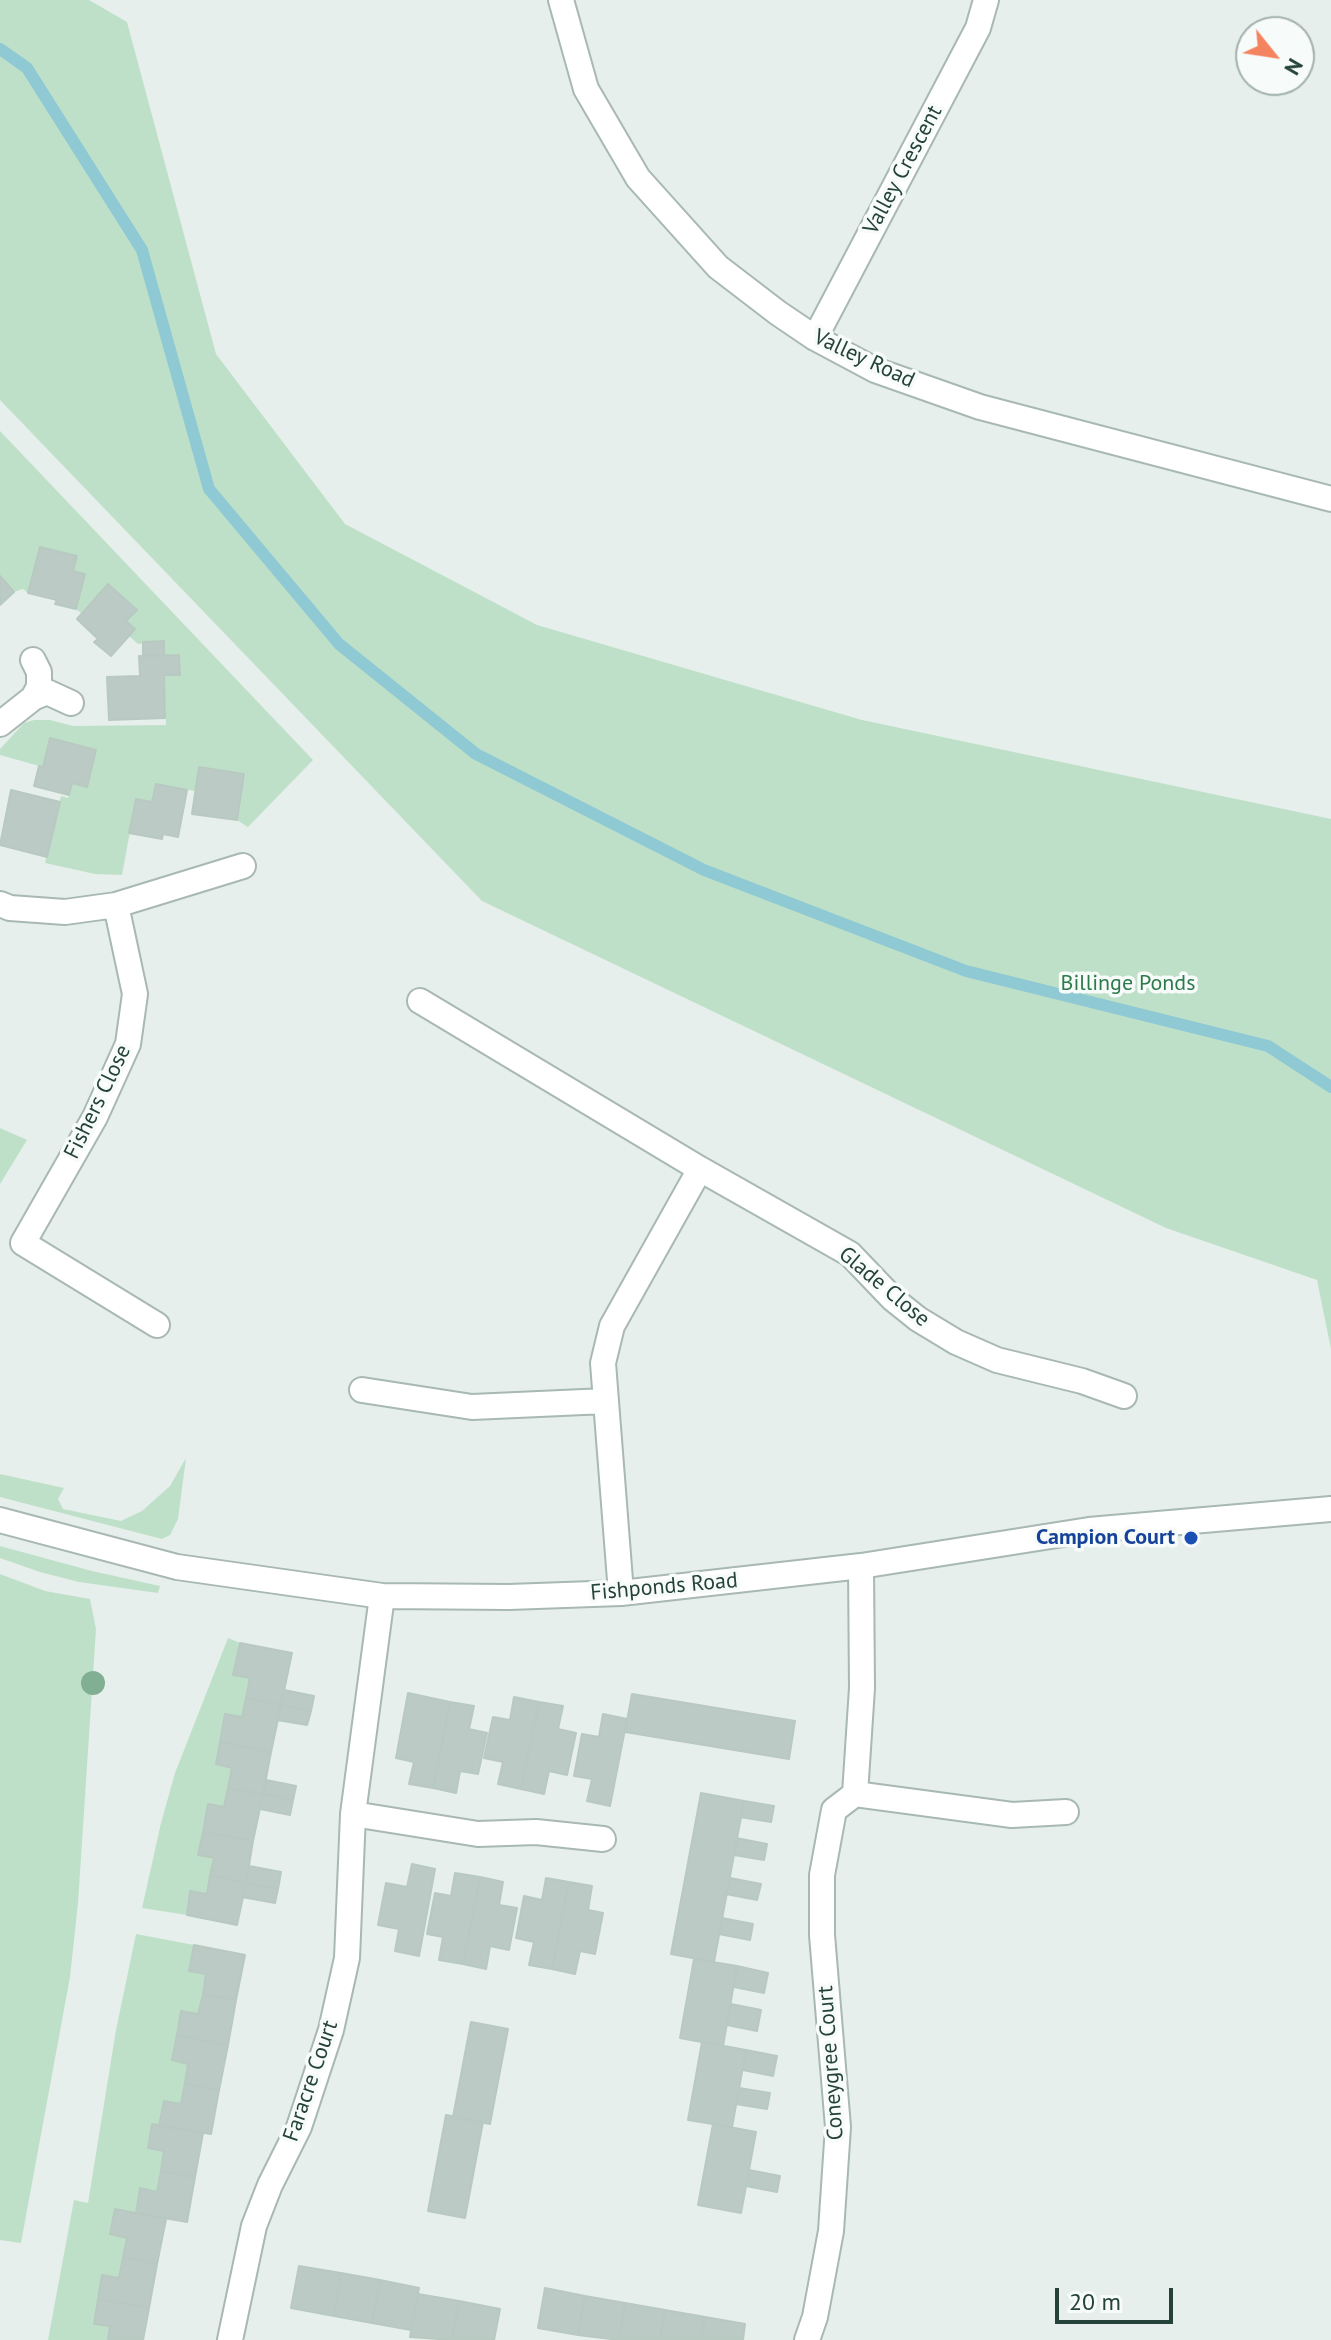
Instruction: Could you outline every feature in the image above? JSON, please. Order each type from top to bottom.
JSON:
[{"type":"street","name":"Valley Road","points":[[561,0],[586,89],[638,178],[718,267],[815,338],[875,370],[980,407],[1331,499]]},
{"type":"street","name":"Valley Crescent","points":[[815,338],[978,28],[986,0]]},
{"type":"street","points":[[33,660],[39,672],[39,687],[33,698]]},
{"type":"street","points":[[0,724],[33,698],[47,692],[71,703]]},
{"type":"street","points":[[0,904],[10,908],[65,912],[116,905],[243,866]]},
{"type":"street","name":"Fishers Close","points":[[116,905],[135,994],[128,1044],[95,1117],[23,1243],[157,1325]]},
{"type":"street","name":"Glade Close","points":[[420,1001],[700,1169],[850,1254],[893,1299],[918,1319],[956,1342],[997,1360],[1082,1381],[1124,1396]]},
{"type":"street","points":[[621,1593],[603,1363],[612,1326],[700,1169]]},
{"type":"street","points":[[362,1390],[472,1407],[606,1401]]},
{"type":"street","name":"Fishponds Road","points":[[0,1520],[177,1567],[382,1596],[509,1597],[621,1593],[861,1566],[1089,1530],[1331,1509]]},
{"type":"street","points":[[861,1566],[862,1688],[855,1794],[1012,1815],[1066,1812]]},
{"type":"street","name":"Faracre Court","points":[[230,2340],[254,2226],[270,2185],[299,2127],[331,2030],[349,1942],[353,1814],[382,1596]]},
{"type":"street","name":"Coneygree Court","points":[[807,2340],[815,2317],[831,2231],[838,2127],[822,1935],[822,1875],[834,1810],[855,1794]]},
{"type":"street","points":[[353,1814],[478,1834],[536,1832],[603,1839]]},
{"type":"green space","name":"Billinge Ponds","points":[[0,0],[89,0],[127,22],[216,354],[345,524],[537,625],[862,720],[1331,819],[1331,1349],[1317,1280],[1166,1228],[482,901],[0,400]]},
{"type":"green space","points":[[0,431],[313,760],[248,827],[237,820],[244,774],[199,767],[195,791],[156,784],[152,802],[136,799],[122,875],[95,874],[45,863],[61,796],[68,798],[72,783],[87,787],[96,750],[51,738],[43,767],[0,755],[0,749],[24,723],[34,720],[50,720],[73,726],[166,725],[164,675],[180,674],[179,655],[164,656],[163,641],[138,644],[129,636],[135,629],[126,621],[136,610],[108,584],[81,613],[76,609],[85,575],[73,571],[77,556],[40,547],[28,593],[23,589],[14,592],[0,576]]},
{"type":"green space","points":[[0,1128],[27,1140],[0,1184]]},
{"type":"green space","points":[[186,1458],[178,1519],[170,1535],[162,1539],[0,1497],[0,1474],[64,1488],[58,1499],[63,1509],[121,1521],[142,1511],[170,1486]]},
{"type":"green space","points":[[0,1546],[160,1586],[158,1593],[79,1582],[0,1558]]},
{"type":"green space","points":[[0,1574],[45,1591],[90,1599],[96,1629],[78,1903],[70,1977],[21,2243],[0,2240]]},
{"type":"green space","points":[[228,1638],[240,1643],[233,1674],[250,1678],[242,1717],[225,1715],[216,1764],[232,1768],[224,1807],[208,1804],[198,1854],[214,1858],[207,1894],[190,1891],[187,1915],[142,1908],[175,1773]]},
{"type":"green space","points":[[136,1934],[194,1945],[206,1974],[198,2014],[181,2012],[172,2060],[188,2064],[181,2104],[159,2126],[152,2125],[148,2148],[164,2151],[157,2192],[140,2189],[136,2213],[115,2210],[110,2234],[127,2238],[119,2278],[102,2275],[94,2323],[110,2326],[108,2340],[48,2340],[74,2200],[88,2203],[116,2030]]},
{"type":"building","points":[[40,547],[77,556],[73,571],[85,574],[76,609],[55,604],[57,600],[28,593]]},
{"type":"building","points":[[0,576],[14,592],[0,605]]},
{"type":"building","points":[[108,584],[137,610],[126,621],[135,629],[111,656],[94,642],[98,639],[77,619]]},
{"type":"building","points":[[164,641],[164,656],[143,656],[143,642]]},
{"type":"building","points":[[179,655],[180,675],[164,675],[165,718],[109,720],[107,677],[140,676],[139,656]]},
{"type":"building","points":[[50,738],[96,750],[87,787],[72,783],[69,795],[34,786],[39,766],[43,767]]},
{"type":"building","points":[[199,767],[244,774],[237,820],[192,814]]},
{"type":"building","points":[[156,784],[187,790],[178,837],[163,834],[162,839],[129,833],[136,799],[152,802]]},
{"type":"building","points":[[11,790],[60,802],[47,857],[0,845]]},
{"type":"building","points":[[240,1643],[292,1653],[281,1705],[246,1698],[250,1678],[233,1675]]},
{"type":"building","points":[[284,1690],[314,1696],[311,1711],[281,1705]]},
{"type":"building","points":[[408,1693],[450,1702],[433,1788],[409,1784],[414,1762],[396,1758]]},
{"type":"building","points":[[632,1694],[795,1721],[789,1759],[625,1732]]},
{"type":"building","points":[[514,1697],[539,1702],[521,1789],[498,1784],[503,1762],[484,1758],[493,1717],[510,1720]]},
{"type":"building","points":[[246,1698],[281,1705],[271,1752],[220,1742],[225,1714],[242,1717]]},
{"type":"building","points":[[450,1702],[474,1706],[469,1729],[487,1733],[478,1774],[460,1771],[456,1793],[433,1788]]},
{"type":"building","points":[[539,1702],[563,1706],[558,1729],[576,1733],[567,1775],[549,1771],[544,1794],[521,1789]]},
{"type":"building","points":[[281,1705],[311,1711],[307,1725],[277,1720]]},
{"type":"building","points":[[603,1714],[627,1719],[610,1806],[587,1801],[592,1779],[574,1776],[582,1734],[599,1737]]},
{"type":"building","points":[[220,1742],[271,1752],[263,1794],[228,1788],[232,1768],[216,1764]]},
{"type":"building","points":[[266,1780],[296,1786],[293,1800],[263,1794]]},
{"type":"building","points":[[228,1788],[263,1794],[253,1841],[203,1832],[208,1804],[224,1807]]},
{"type":"building","points":[[701,1793],[744,1801],[714,1962],[671,1954]]},
{"type":"building","points":[[263,1794],[293,1800],[290,1815],[260,1809]]},
{"type":"building","points":[[744,1801],[774,1806],[771,1822],[740,1817]]},
{"type":"building","points":[[203,1832],[253,1841],[246,1883],[210,1875],[214,1858],[198,1855]]},
{"type":"building","points":[[736,1838],[767,1844],[764,1860],[734,1855]]},
{"type":"building","points":[[412,1864],[435,1869],[419,1956],[395,1951],[399,1929],[378,1925],[386,1883],[407,1887]]},
{"type":"building","points":[[249,1866],[281,1872],[278,1889],[246,1883]]},
{"type":"building","points":[[455,1873],[480,1877],[463,1964],[439,1960],[443,1937],[427,1934],[435,1893],[451,1896]]},
{"type":"building","points":[[210,1875],[246,1883],[237,1925],[187,1915],[190,1891],[207,1894]]},
{"type":"building","points":[[480,1877],[503,1882],[499,1905],[517,1908],[509,1950],[490,1946],[486,1969],[463,1964]]},
{"type":"building","points":[[546,1878],[569,1882],[552,1969],[529,1965],[534,1942],[516,1938],[524,1896],[542,1900]]},
{"type":"building","points":[[730,1878],[761,1884],[757,1900],[726,1894]]},
{"type":"building","points":[[569,1882],[592,1886],[588,1910],[603,1913],[595,1954],[580,1951],[575,1974],[552,1969]]},
{"type":"building","points":[[246,1883],[278,1889],[275,1903],[242,1897]]},
{"type":"building","points":[[722,1918],[753,1924],[750,1940],[719,1934]]},
{"type":"building","points":[[194,1945],[245,1955],[236,2000],[203,1994],[206,1974],[189,1971]]},
{"type":"building","points":[[694,1959],[737,1966],[723,2046],[680,2038]]},
{"type":"building","points":[[737,1966],[768,1973],[764,1993],[734,1987]]},
{"type":"building","points":[[203,1994],[236,2000],[228,2045],[177,2035],[181,2011],[198,2014]]},
{"type":"building","points":[[731,2004],[761,2010],[757,2031],[727,2025]]},
{"type":"building","points":[[471,2022],[508,2029],[490,2124],[453,2117]]},
{"type":"building","points":[[177,2035],[228,2045],[219,2090],[185,2083],[188,2064],[172,2060]]},
{"type":"building","points":[[702,2042],[746,2050],[732,2127],[688,2120]]},
{"type":"building","points":[[746,2050],[777,2056],[773,2076],[743,2070]]},
{"type":"building","points":[[185,2083],[219,2090],[211,2134],[159,2126],[164,2101],[181,2104]]},
{"type":"building","points":[[739,2088],[770,2093],[767,2109],[736,2104]]},
{"type":"building","points":[[446,2115],[483,2122],[465,2218],[428,2211]]},
{"type":"building","points":[[152,2124],[203,2133],[195,2177],[161,2171],[164,2151],[148,2148]]},
{"type":"building","points":[[713,2124],[756,2132],[741,2213],[698,2205]]},
{"type":"building","points":[[749,2170],[780,2176],[777,2192],[746,2186]]},
{"type":"building","points":[[161,2171],[195,2177],[187,2222],[136,2213],[140,2188],[157,2192]]},
{"type":"building","points":[[115,2209],[166,2219],[157,2264],[123,2257],[127,2238],[110,2234]]},
{"type":"building","points":[[123,2257],[157,2264],[149,2308],[98,2299],[102,2275],[119,2278]]},
{"type":"building","points":[[299,2266],[341,2273],[334,2316],[291,2308]]},
{"type":"building","points":[[341,2273],[380,2280],[372,2323],[334,2316]]},
{"type":"building","points":[[380,2280],[419,2288],[411,2330],[372,2323]]},
{"type":"building","points":[[545,2288],[585,2296],[578,2335],[538,2328]]},
{"type":"building","points":[[418,2294],[459,2301],[452,2340],[410,2337]]},
{"type":"building","points":[[585,2296],[625,2303],[619,2340],[578,2335]]},
{"type":"building","points":[[98,2299],[149,2308],[143,2340],[108,2340],[110,2326],[94,2324]]},
{"type":"building","points":[[459,2301],[500,2309],[494,2340],[452,2340]]},
{"type":"building","points":[[625,2303],[665,2310],[660,2340],[619,2340]]},
{"type":"building","points":[[665,2310],[705,2317],[701,2340],[660,2340]]},
{"type":"building","points":[[705,2317],[745,2324],[743,2340],[701,2340]]},
{"type":"waterway","points":[[0,49],[27,68],[142,250],[209,489],[339,644],[476,754],[704,870],[966,971],[1268,1046],[1331,1087]]},
{"type":"place","name":"Campion Court","points":[[1191,1538]]}]
